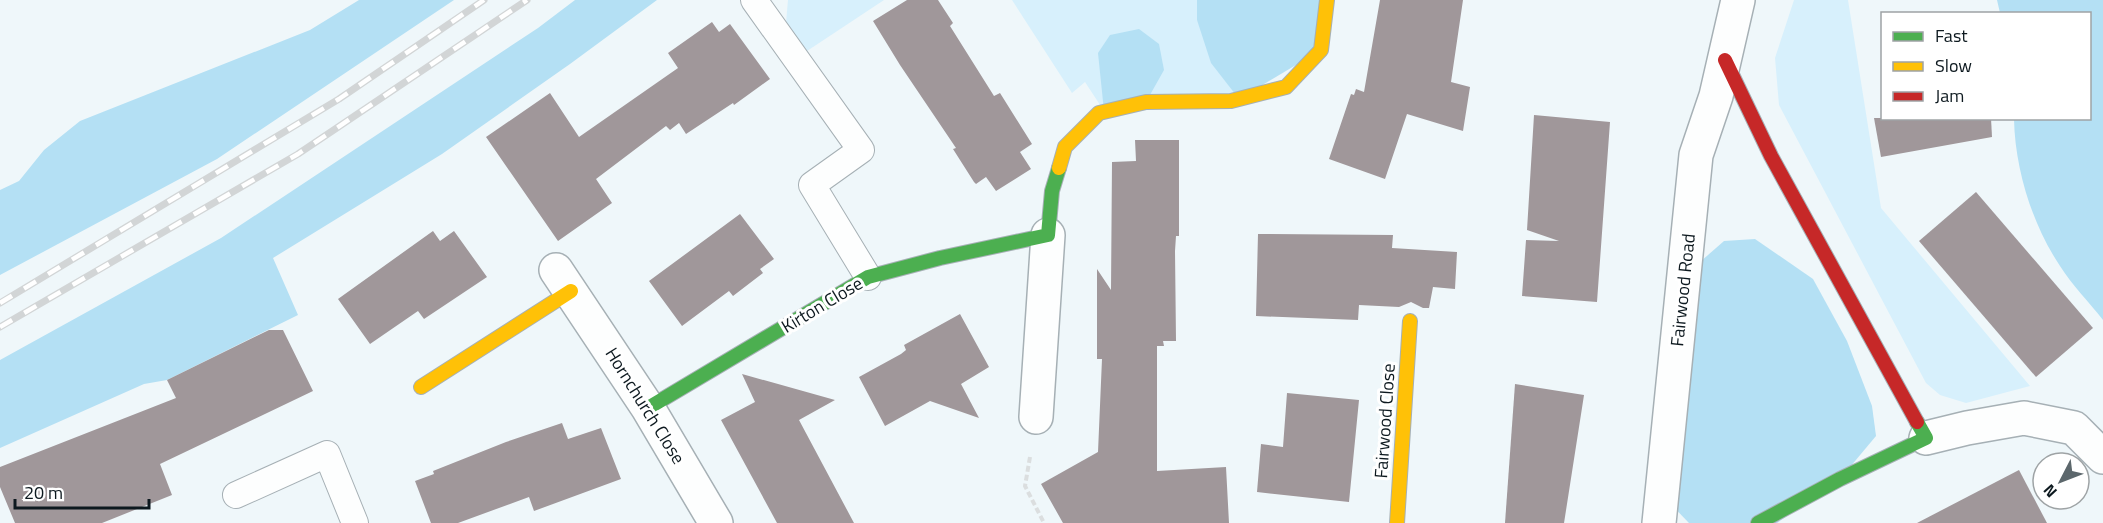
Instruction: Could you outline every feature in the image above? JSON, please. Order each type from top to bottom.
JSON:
[{"type":"street","points":[[1036,417],[1052,191],[1065,147],[1099,113],[1146,102],[1231,101],[1286,87],[1321,50],[1327,0]]},
{"type":"street","name":"Fairwood Road","points":[[1659,523],[1696,155],[1716,96],[1738,0]]},
{"type":"street","points":[[1725,60],[1771,156],[1926,438]]},
{"type":"street","name":"Kirton Close","points":[[648,408],[868,277],[940,258],[1048,235]]},
{"type":"street","name":"Hornchurch Close","points":[[421,387],[564,280],[648,408],[716,523]]},
{"type":"street","name":"Fairwood Close","points":[[1397,523],[1410,321]]},
{"type":"street","points":[[1758,523],[1840,479],[1926,438],[1967,428],[2024,418],[2074,428],[2103,457]]},
{"type":"lane","points":[[754,0],[861,150],[812,185],[868,277]]},
{"type":"lane","points":[[236,495],[327,454],[356,523]]},
{"type":"path","points":[[1036,417],[1025,486],[1044,523]]},
{"type":"shaded area","points":[[359,0],[454,0],[217,159],[0,275],[0,190],[19,181],[44,150],[80,121],[310,30]]},
{"type":"shaded area","points":[[575,0],[657,0],[442,154],[273,258],[298,315],[167,380],[144,384],[0,448],[0,360],[221,238],[538,28]]},
{"type":"shaded area","points":[[788,0],[884,0],[807,51],[786,23]]},
{"type":"shaded area","points":[[1012,0],[1197,0],[1197,20],[1239,99],[1104,111],[1085,82],[1072,93]]},
{"type":"shaded area","points":[[1197,0],[1327,0],[1321,50],[1239,99],[1211,63],[1197,20]]},
{"type":"shaded area","points":[[1794,0],[1848,0],[1881,208],[2030,386],[1966,403],[1940,395],[1926,383],[1779,105],[1775,58]]},
{"type":"shaded area","points":[[1997,0],[2103,0],[2103,320],[2065,273],[2041,232],[2022,176],[2014,120],[2091,120],[2091,12],[2000,12]]},
{"type":"shaded area","points":[[1139,29],[1159,44],[1164,70],[1146,102],[1104,111],[1098,53],[1110,35]]},
{"type":"shaded area","points":[[1755,239],[1813,279],[1847,341],[1872,406],[1876,436],[1840,479],[1777,523],[1689,523],[1662,495],[1700,262],[1724,241]]},
{"type":"building","points":[[907,0],[938,0],[953,23],[950,26],[994,96],[1000,93],[1032,144],[1020,152],[1031,169],[996,191],[986,177],[976,184],[974,182],[953,149],[956,148],[873,21]]},
{"type":"building","points":[[1380,0],[1463,0],[1451,82],[1470,87],[1463,131],[1407,114],[1385,179],[1329,159],[1351,94],[1354,95],[1356,89],[1364,92]]},
{"type":"building","points":[[712,22],[719,32],[730,24],[770,79],[734,105],[733,103],[686,134],[679,123],[670,130],[666,126],[596,179],[612,203],[558,241],[486,137],[550,93],[579,137],[678,68],[668,53]]},
{"type":"building","points":[[1534,115],[1610,122],[1597,302],[1522,296],[1526,240],[1559,241],[1527,230]]},
{"type":"building","points":[[1874,118],[1881,118],[1881,120],[1991,120],[1992,137],[1881,157]]},
{"type":"building","points":[[1135,140],[1179,140],[1179,236],[1176,236],[1175,251],[1176,341],[1163,341],[1164,346],[1157,346],[1157,471],[1226,467],[1229,523],[1063,523],[1041,484],[1098,452],[1102,359],[1097,359],[1097,269],[1111,290],[1112,162],[1136,161]]},
{"type":"building","points":[[1976,192],[2093,328],[2036,377],[1919,241]]},
{"type":"building","points":[[740,214],[774,259],[760,269],[763,273],[733,296],[729,291],[682,326],[649,281]]},
{"type":"building","points":[[433,231],[440,241],[454,231],[487,277],[424,319],[418,311],[370,344],[338,299]]},
{"type":"building","points":[[1258,234],[1393,235],[1392,248],[1457,252],[1455,289],[1433,287],[1429,308],[1423,308],[1411,302],[1399,307],[1359,305],[1358,320],[1256,316]]},
{"type":"building","points":[[960,314],[989,367],[961,384],[979,418],[930,401],[885,426],[859,377],[901,354],[906,350],[904,345]]},
{"type":"building","points":[[269,330],[283,330],[313,391],[160,464],[172,495],[102,523],[15,523],[0,487],[0,467],[176,398],[167,380]]},
{"type":"building","points":[[742,374],[835,400],[799,420],[854,523],[777,523],[721,420],[755,402]]},
{"type":"building","points":[[1515,384],[1584,395],[1564,523],[1505,523]]},
{"type":"building","points":[[1287,393],[1359,400],[1349,502],[1257,492],[1261,444],[1283,447]]},
{"type":"building","points":[[562,423],[568,439],[601,428],[621,479],[534,511],[529,497],[458,523],[431,523],[415,481],[434,474],[433,471],[506,442]]},
{"type":"building","points":[[2019,470],[2031,493],[2031,511],[2041,511],[2047,523],[1917,523]]},
{"type":"railway","points":[[0,303],[339,99],[484,0]]},
{"type":"railway","points":[[0,327],[298,154],[527,0]]},
{"type":"traffic: fast","points":[[648,408],[868,277],[940,258],[1048,235],[1052,191],[1059,168]]},
{"type":"traffic: fast","points":[[1758,523],[1840,479],[1926,438],[1917,422]]},
{"type":"traffic: slow","points":[[1059,168],[1065,147],[1099,113],[1146,102],[1231,101],[1286,87],[1321,50],[1327,0]]},
{"type":"traffic: slow","points":[[421,387],[571,291]]},
{"type":"traffic: slow","points":[[1397,523],[1410,321]]},
{"type":"traffic: jam","points":[[1725,60],[1771,156],[1917,422]]}]
